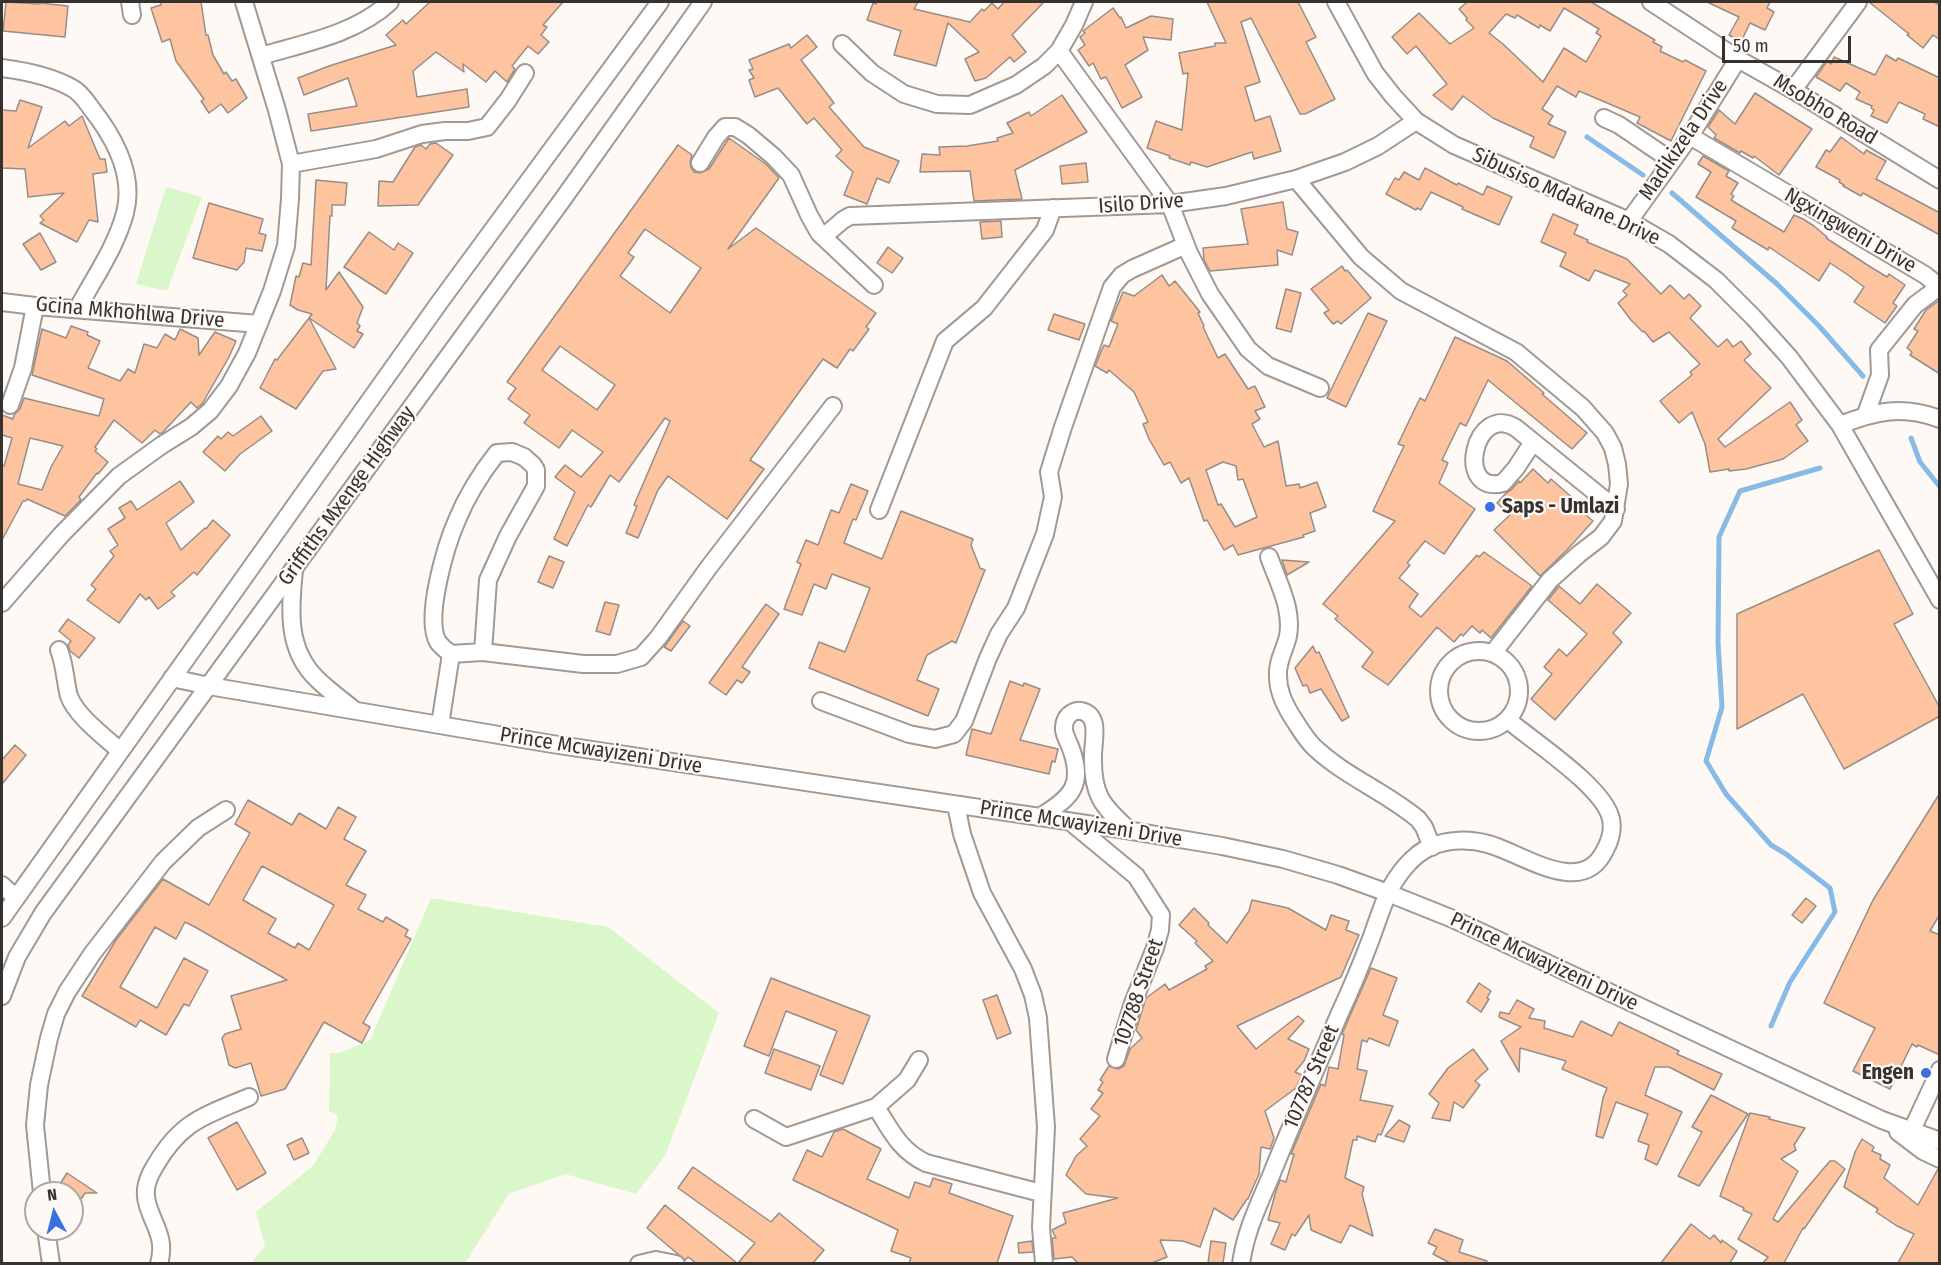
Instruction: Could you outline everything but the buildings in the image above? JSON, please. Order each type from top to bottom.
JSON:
[{"type":"street","points":[[2,603],[61,535],[119,476],[210,411],[229,386],[247,353],[259,324],[286,246],[291,164],[278,110],[244,2]]},
{"type":"street","points":[[261,56],[345,30],[362,22],[390,2]]},
{"type":"street","name":"Griffiths Mxenge Highway","points":[[2,918],[432,313],[660,2]]},
{"type":"street","name":"Griffiths Mxenge Highway","points":[[2,996],[17,957],[44,913],[704,2]]},
{"type":"street","points":[[842,44],[872,74],[903,94],[937,104],[970,105],[1016,85],[1044,66],[1059,51],[1084,2]]},
{"type":"street","name":"Sibusiso Mdakane Drive","points":[[1336,2],[1375,73],[1416,121],[1454,145],[1629,221],[1669,244],[1716,280],[1789,357],[1840,425],[1940,600]]},
{"type":"street","name":"Msobho Road","points":[[1651,2],[1677,8],[1738,59],[1794,90],[1940,180]]},
{"type":"street","points":[[1794,90],[1858,2]]},
{"type":"street","points":[[1059,51],[1170,204],[1186,245],[1210,294],[1248,349],[1268,366],[1320,388]]},
{"type":"street","name":"Madikizela Drive","points":[[1629,221],[1689,136],[1738,59]]},
{"type":"street","points":[[2,68],[40,75],[74,89],[101,120],[115,142],[124,167],[127,193],[125,212],[117,236],[78,308]]},
{"type":"street","points":[[291,164],[376,148],[422,134],[468,131],[487,127],[525,74]]},
{"type":"street","points":[[1604,118],[1619,125],[1672,161]]},
{"type":"street","name":"Isilo Drive","points":[[823,237],[850,216],[1170,204],[1226,196],[1296,179],[1345,162],[1370,150],[1416,121]]},
{"type":"street","points":[[700,163],[725,127],[735,127],[748,135],[791,175],[809,215],[823,237],[874,285]]},
{"type":"street","name":"Ngxingweni Drive","points":[[1689,136],[1935,283],[1935,290],[1915,304],[1879,350],[1880,375],[1866,414]]},
{"type":"street","points":[[1296,179],[1361,257],[1401,291],[1516,352],[1583,408],[1605,433],[1612,448],[1617,464],[1619,484],[1613,521],[1601,537],[1550,580],[1493,654]]},
{"type":"street","points":[[879,510],[945,341],[984,308],[1046,230],[1053,208]]},
{"type":"street","points":[[821,701],[909,734],[935,739],[954,734],[963,721],[999,634],[1016,608],[1045,534],[1053,497],[1049,472],[1112,287],[1122,275],[1132,269],[1186,245]]},
{"type":"street","name":"Gcina Mkhohlwa Drive","points":[[2,302],[259,324]]},
{"type":"street","points":[[10,405],[22,368],[35,306]]},
{"type":"street","points":[[483,652],[488,580],[508,536],[536,486],[536,471],[524,457],[512,452],[496,453],[486,466],[457,520],[450,541],[435,595],[433,621],[437,641],[451,654],[483,652],[583,664],[617,664],[641,657],[833,406]]},
{"type":"street","points":[[1840,425],[1866,414],[1894,410],[1922,412],[1940,419]]},
{"type":"street","points":[[1533,442],[1616,509]]},
{"type":"street","points":[[1269,557],[1287,603],[1288,635],[1278,663],[1279,689],[1287,708],[1304,736],[1323,755],[1418,819],[1432,847],[1452,842],[1479,842],[1555,871],[1578,872],[1589,868],[1604,853],[1611,831],[1611,820],[1602,800],[1576,775],[1508,720]]},
{"type":"street","points":[[294,569],[290,603],[291,625],[296,647],[304,665],[316,679],[354,710]]},
{"type":"street","points":[[59,650],[64,663],[70,698],[76,708],[120,751]]},
{"type":"street","points":[[1480,651],[1493,654],[1505,660],[1514,670],[1519,683],[1520,697],[1516,709],[1508,720],[1497,728],[1484,732],[1471,731],[1459,726],[1449,718],[1442,707],[1439,694],[1440,682],[1445,669],[1466,653],[1480,651]]},
{"type":"street","points":[[440,725],[451,654]]},
{"type":"street","name":"Prince Mcwayizeni Drive","points":[[172,678],[611,753],[1129,830],[1283,859],[1338,875],[1453,919],[1882,1120],[1940,1142]]},
{"type":"street","points":[[1040,817],[1062,803],[1072,792],[1076,778],[1074,760],[1064,727],[1065,720],[1070,714],[1081,711],[1090,716],[1094,723],[1092,765],[1094,784],[1100,800],[1108,812],[1129,830]]},
{"type":"street","points":[[956,804],[962,834],[982,893],[1023,969],[1036,1006],[1042,1051],[1046,1127],[1041,1193],[1044,1263]]},
{"type":"street","points":[[41,1181],[35,1125],[39,1085],[56,1014],[92,954],[164,862],[198,828],[226,810]]},
{"type":"street","name":"107788 Street","points":[[1069,821],[1137,876],[1161,915],[1158,941],[1133,1004],[1116,1059]]},
{"type":"street","name":"107787 Street","points":[[1241,1263],[1244,1244],[1280,1152],[1357,975],[1388,893],[1412,859],[1432,847]]},
{"type":"street","points":[[2,885],[15,898]]},
{"type":"street","points":[[754,1119],[786,1137],[876,1107],[907,1080],[919,1060]]},
{"type":"street","points":[[1911,1132],[1940,1070]]},
{"type":"street","points":[[159,1263],[161,1242],[146,1197],[146,1182],[149,1175],[171,1141],[184,1128],[204,1116],[249,1097]]},
{"type":"street","points":[[876,1107],[903,1148],[926,1163],[1041,1193]]},
{"type":"street","points":[[1882,1120],[1923,1152],[1940,1159]]},
{"type":"street","points":[[48,1241],[51,1263]]},
{"type":"street","points":[[639,1263],[656,1260],[676,1263]]},
{"type":"green space","points":[[166,187],[202,197],[167,291],[136,284]]},
{"type":"green space","points":[[431,898],[608,927],[719,1013],[665,1156],[636,1194],[565,1174],[509,1194],[465,1263],[251,1263],[265,1246],[256,1212],[313,1166],[335,1130],[338,1116],[329,1111],[330,1053],[340,1053],[370,1040]]},
{"type":"waterway","points":[[1587,137],[1643,175]]},
{"type":"waterway","points":[[1672,193],[1777,284],[1819,326],[1863,376]]},
{"type":"waterway","points":[[1911,438],[1920,462],[1940,487]]},
{"type":"waterway","points":[[1771,1026],[1790,982],[1835,912],[1830,888],[1771,845],[1726,794],[1706,761],[1722,707],[1718,643],[1719,537],[1740,491],[1820,468]]},
{"type":"place","name":"Saps - Umlazi","points":[[1490,507]]},
{"type":"place","name":"Engen","points":[[1926,1073]]}]
